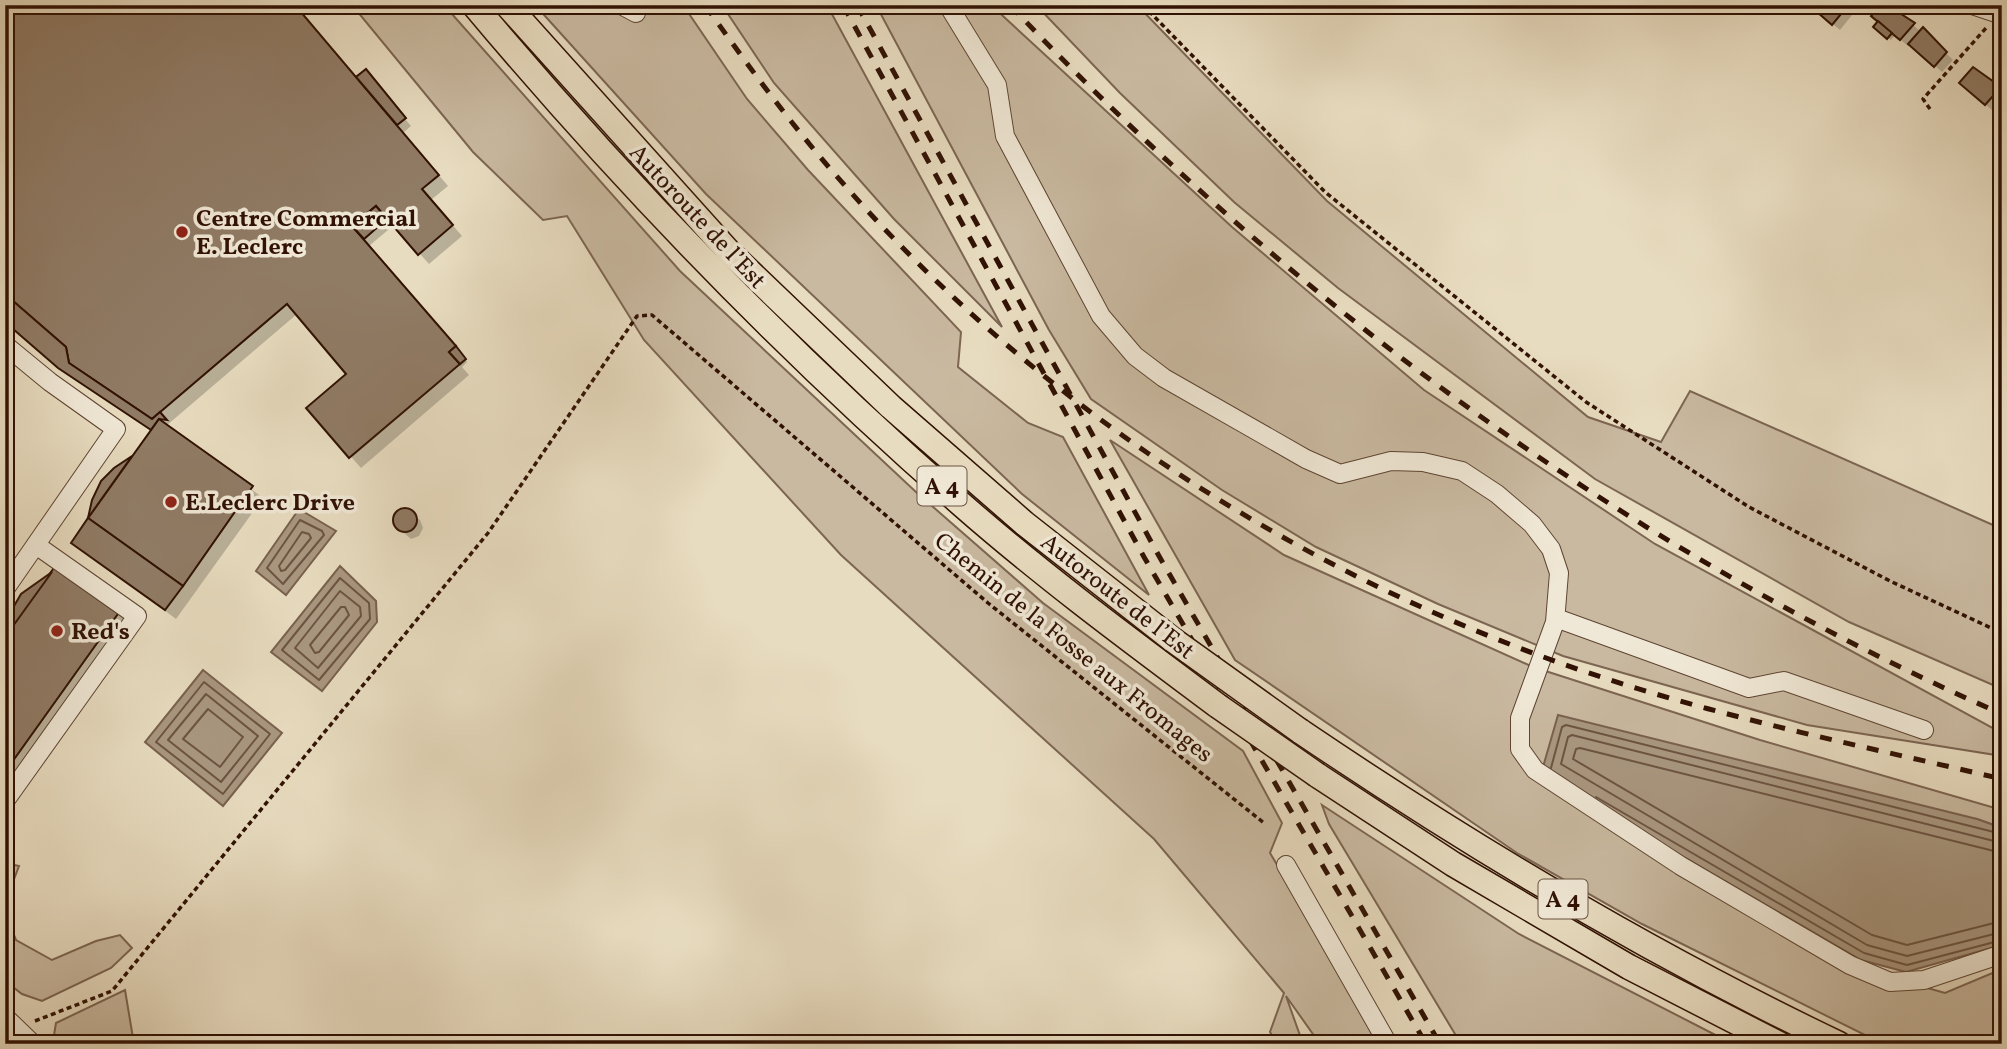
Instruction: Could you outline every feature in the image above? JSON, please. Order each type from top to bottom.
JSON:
[{"type":"highway","name":"Autoroute de l’Est","points":[[474,5],[594,145],[707,266],[841,396],[961,504],[1083,605],[1218,706],[1453,864],[1629,967],[1779,1044]]},
{"type":"highway","name":"Autoroute de l’Est","points":[[507,5],[729,252],[891,407],[1024,523],[1173,640],[1300,731],[1522,876],[1642,944],[1839,1044]]},
{"type":"street","points":[[621,5],[636,13],[633,5]]},
{"type":"street","points":[[948,5],[996,85],[1005,136],[1101,316],[1135,356],[1176,385],[1306,459],[1340,474],[1391,461],[1423,462],[1462,471],[1497,494],[1532,524],[1551,549],[1559,573],[1556,618],[1520,718],[1520,749],[1535,770],[1559,789],[1681,866],[1850,965],[1890,982],[1924,980],[2002,954]]},
{"type":"street","points":[[1972,5],[2001,15]]},
{"type":"street","points":[[5,345],[50,382],[116,429],[5,589]]},
{"type":"street","points":[[5,801],[137,616],[36,545]]},
{"type":"street","points":[[1556,618],[1749,688],[1784,681],[1924,730]]},
{"type":"street","points":[[1286,865],[1388,1044]]},
{"type":"street","points":[[11,1023],[33,1044]]},
{"type":"path","points":[[1143,5],[1325,192],[1586,402],[1749,507],[1890,581],[2002,633]]},
{"type":"path","points":[[1930,109],[1923,99],[2001,15]]},
{"type":"path","name":"Chemin de la Fosse aux Fromages","points":[[11,1023],[112,990],[488,533],[637,316],[652,315],[988,603],[1264,823]]},
{"type":"path","points":[[1283,1044],[1305,1044]]},
{"type":"shaded area","points":[[352,5],[444,5],[680,271],[916,492],[1043,603],[1243,751],[1282,823],[1270,853],[1385,1044],[1320,1044],[1286,996],[1303,1044],[1277,1044],[1270,1032],[1284,993],[1154,839],[841,555],[644,340],[567,216],[543,220],[473,152]]},
{"type":"shaded area","points":[[535,5],[683,5],[747,99],[808,170],[961,332],[958,367],[1028,423],[1063,437],[1149,595],[1022,494],[706,194]]},
{"type":"shaded area","points":[[722,5],[827,5],[1002,327],[894,219],[774,83]]},
{"type":"shaded area","points":[[876,5],[991,5],[1232,227],[1424,390],[1655,544],[2002,733],[2002,756],[1807,725],[1563,656],[1438,604],[1316,547],[1222,490],[1091,399],[1049,330]]},
{"type":"shaded area","points":[[1036,5],[1137,5],[1327,201],[1588,417],[1661,442],[1690,391],[2002,529],[2002,689],[1849,622],[1595,479],[1338,288],[1234,202],[1120,93]]},
{"type":"shaded area","points":[[1110,440],[1284,555],[1533,667],[1760,740],[2002,810],[2002,828],[1977,819],[1542,774],[1892,978],[1945,993],[2002,969],[2002,1044],[1883,1044],[1642,924],[1517,853],[1235,660]]},
{"type":"shaded area","points":[[1322,805],[1519,934],[1733,1044],[1461,1044],[1329,824]]},
{"type":"shaded area","points":[[5,863],[19,866],[5,903]]},
{"type":"shaded area","points":[[5,913],[16,940],[52,960],[96,941],[120,935],[132,948],[111,968],[42,1001],[22,994],[5,981]]},
{"type":"shaded area","points":[[125,990],[134,1044],[59,1044],[54,1035],[56,1023]]},
{"type":"water","points":[[299,509],[336,531],[286,595],[256,571]]},
{"type":"water","points":[[340,566],[376,601],[377,622],[322,691],[271,652]]},
{"type":"water","points":[[203,670],[282,733],[223,806],[145,742]]},
{"type":"water","points":[[1558,715],[1977,819],[2002,828],[2002,945],[1906,972],[1861,960],[1541,774]]},
{"type":"building","name":"Centre Commercial E. Leclerc","points":[[5,5],[295,5],[439,175],[422,189],[453,225],[418,255],[376,206],[352,226],[456,346],[449,352],[460,364],[349,458],[306,408],[346,374],[287,304],[152,419],[69,363],[66,347],[5,294]]},
{"type":"building","points":[[1809,5],[1844,5],[1846,8],[1832,25]]},
{"type":"building","points":[[1880,5],[1895,5],[1900,9],[1898,12],[1915,23],[1900,40],[1871,16]]},
{"type":"building","points":[[1878,21],[1892,33],[1887,39],[1873,27]]},
{"type":"building","points":[[1923,27],[1947,52],[1934,67],[1908,44]]},
{"type":"building","points":[[1973,67],[2001,87],[1985,105],[1959,83]]},
{"type":"building","points":[[366,69],[406,118],[397,125],[356,77]]},
{"type":"building","points":[[2002,86],[2002,102],[1994,95]]},
{"type":"building","points":[[376,206],[387,219],[364,239],[352,226]]},
{"type":"building","points":[[5,294],[66,347],[69,363],[152,419],[160,412],[167,420],[159,419],[151,430],[58,368],[5,322]]},
{"type":"building","points":[[456,346],[466,359],[460,364],[449,352]]},
{"type":"building","name":"E.Leclerc Drive","points":[[159,419],[253,486],[183,586],[88,518]]},
{"type":"building","points":[[132,456],[88,518],[92,500],[101,481]]},
{"type":"building","points":[[405,508],[414,511],[417,520],[414,529],[405,532],[396,529],[393,520],[396,511]]},
{"type":"building","points":[[88,518],[183,586],[165,610],[71,543]]},
{"type":"building","points":[[56,565],[120,611],[5,772],[5,637]]},
{"type":"building","points":[[52,572],[5,637],[10,613],[21,594]]},
{"type":"railway","points":[[705,5],[799,132],[833,172],[911,256],[994,334],[1083,406],[1176,472],[1273,532],[1375,585],[1479,632],[1586,672],[1741,717],[2002,779]]},
{"type":"railway","points":[[843,5],[1144,557],[1426,1044]]},
{"type":"railway","points":[[857,5],[1159,556],[1440,1044]]},
{"type":"railway","points":[[1010,5],[1118,114],[1231,218],[1348,317],[1471,409],[1597,496],[1728,576],[1863,649],[2002,714]]},
{"type":"place","name":"Centre Commercial E. Leclerc","points":[[182,232]]},
{"type":"place","name":"E.Leclerc Drive","points":[[171,502]]},
{"type":"place","name":"Red's","points":[[57,631]]}]
